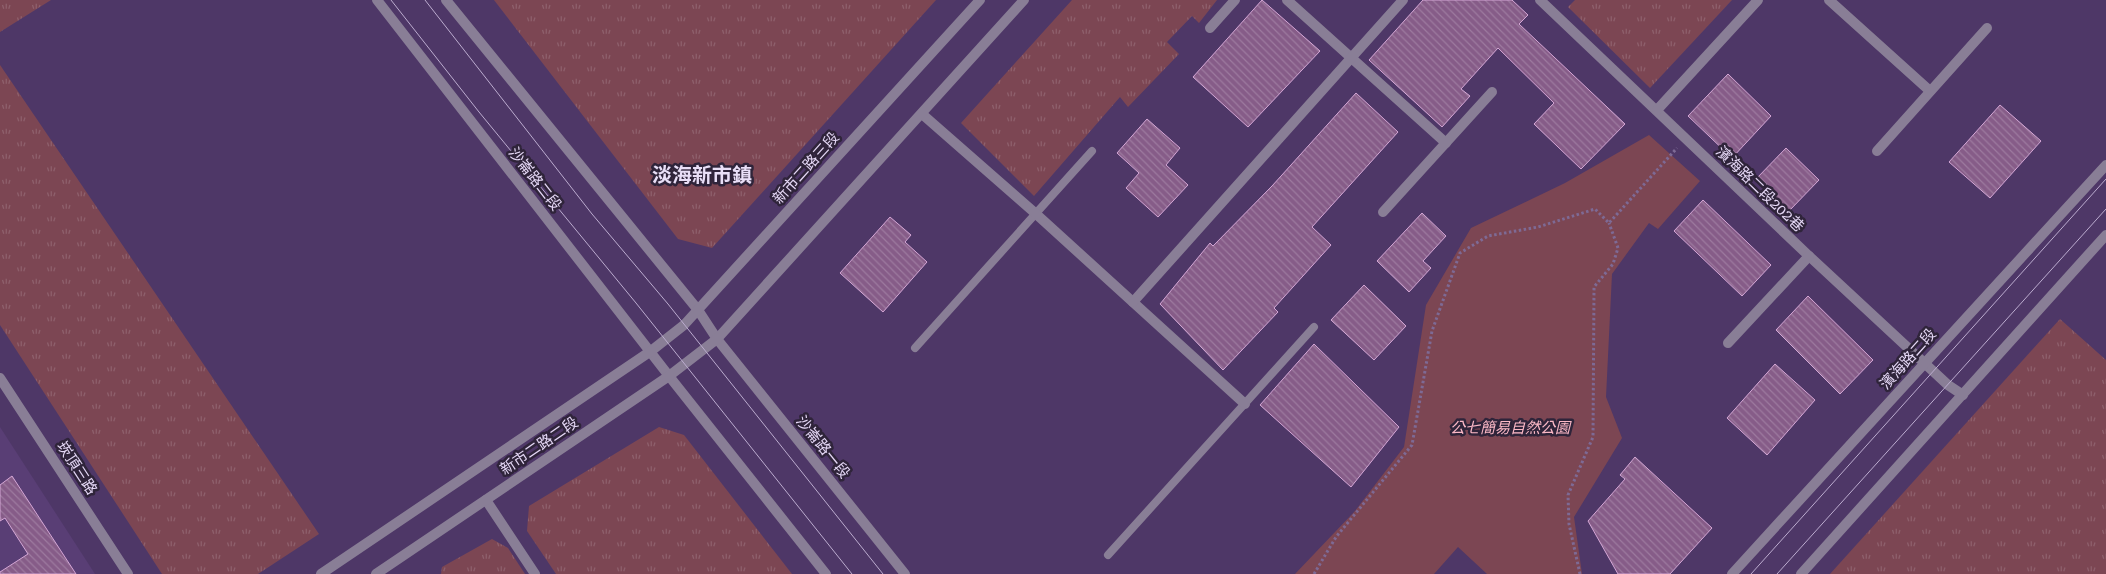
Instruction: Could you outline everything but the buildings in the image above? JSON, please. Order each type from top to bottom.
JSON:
[{"type":"street","name":"沙崙路二段","points":[[377,0],[669,376]]},
{"type":"street","points":[[446,0],[698,310],[717,339],[1024,0]]},
{"type":"street","name":"新市二路三段","points":[[651,351],[684,325],[980,0]]},
{"type":"street","points":[[1210,28],[1235,0]]},
{"type":"street","points":[[1287,0],[1446,143]]},
{"type":"street","points":[[1133,302],[1403,0]]},
{"type":"street","name":"濱海路二段202巷","points":[[1540,0],[1809,256],[1948,385],[1963,395]]},
{"type":"street","points":[[1657,110],[1758,0]]},
{"type":"street","points":[[1829,0],[1930,91]]},
{"type":"street","points":[[1878,152],[1987,28]]},
{"type":"street","points":[[1383,212],[1492,92]]},
{"type":"street","points":[[922,114],[1035,213],[1245,404]]},
{"type":"street","name":"濱海路二段","points":[[1732,574],[2106,165]]},
{"type":"street","points":[[1801,574],[2106,235]]},
{"type":"street","points":[[1728,343],[1809,256]]},
{"type":"street","name":"新市二路二段","points":[[376,574],[669,376],[717,339]]},
{"type":"street","name":"沙崙路一段","points":[[717,339],[905,574]]},
{"type":"street","name":"新市二路二段","points":[[322,574],[651,351]]},
{"type":"street","points":[[669,376],[826,574]]},
{"type":"street","name":"崁頂三路","points":[[0,378],[128,574]]},
{"type":"street","points":[[486,500],[535,574]]},
{"type":"lane","points":[[915,348],[1092,151]]},
{"type":"lane","points":[[1108,555],[1314,328]]},
{"type":"path","points":[[1609,224],[1679,145]]},
{"type":"path","points":[[1314,574],[1336,537],[1412,445],[1432,330],[1460,253],[1488,236],[1538,227],[1595,209],[1609,224],[1618,248],[1613,264],[1594,288],[1592,438],[1568,495],[1568,524],[1580,574]]},
{"type":"shaded area","points":[[0,427],[95,574],[0,574]]},
{"type":"green space","points":[[0,0],[51,0],[0,32]]},
{"type":"green space","points":[[494,0],[936,0],[712,248],[678,239]]},
{"type":"green space","points":[[1072,0],[1217,0],[1199,23],[1192,16],[1167,42],[1179,54],[1128,107],[1120,97],[1034,196],[961,123]]},
{"type":"green space","points":[[1575,0],[1732,0],[1650,88],[1568,7]]},
{"type":"green space","points":[[0,65],[319,534],[258,574],[162,574],[0,325]]},
{"type":"green space","name":"公七簡易自然公園","points":[[1649,135],[1700,181],[1658,229],[1649,223],[1612,274],[1606,397],[1622,438],[1574,517],[1582,574],[1487,574],[1458,547],[1434,574],[1295,574],[1355,511],[1404,447],[1426,305],[1471,228],[1565,183]]},
{"type":"green space","points":[[2060,319],[2106,360],[2106,574],[1830,574]]},
{"type":"green space","points":[[659,427],[684,435],[792,574],[556,574],[527,531],[529,506]]},
{"type":"green space","points":[[492,539],[508,548],[525,574],[441,574],[442,567]]},
{"type":"tram line","points":[[391,0],[479,112],[636,303],[852,574]]},
{"type":"tram line","points":[[425,0],[592,214],[668,304],[883,574]]},
{"type":"tram line","points":[[1751,574],[2106,179]]},
{"type":"tram line","points":[[1777,574],[2106,209]]},
{"type":"district","name":"淡海新市鎮","points":[[702,175]]}]
